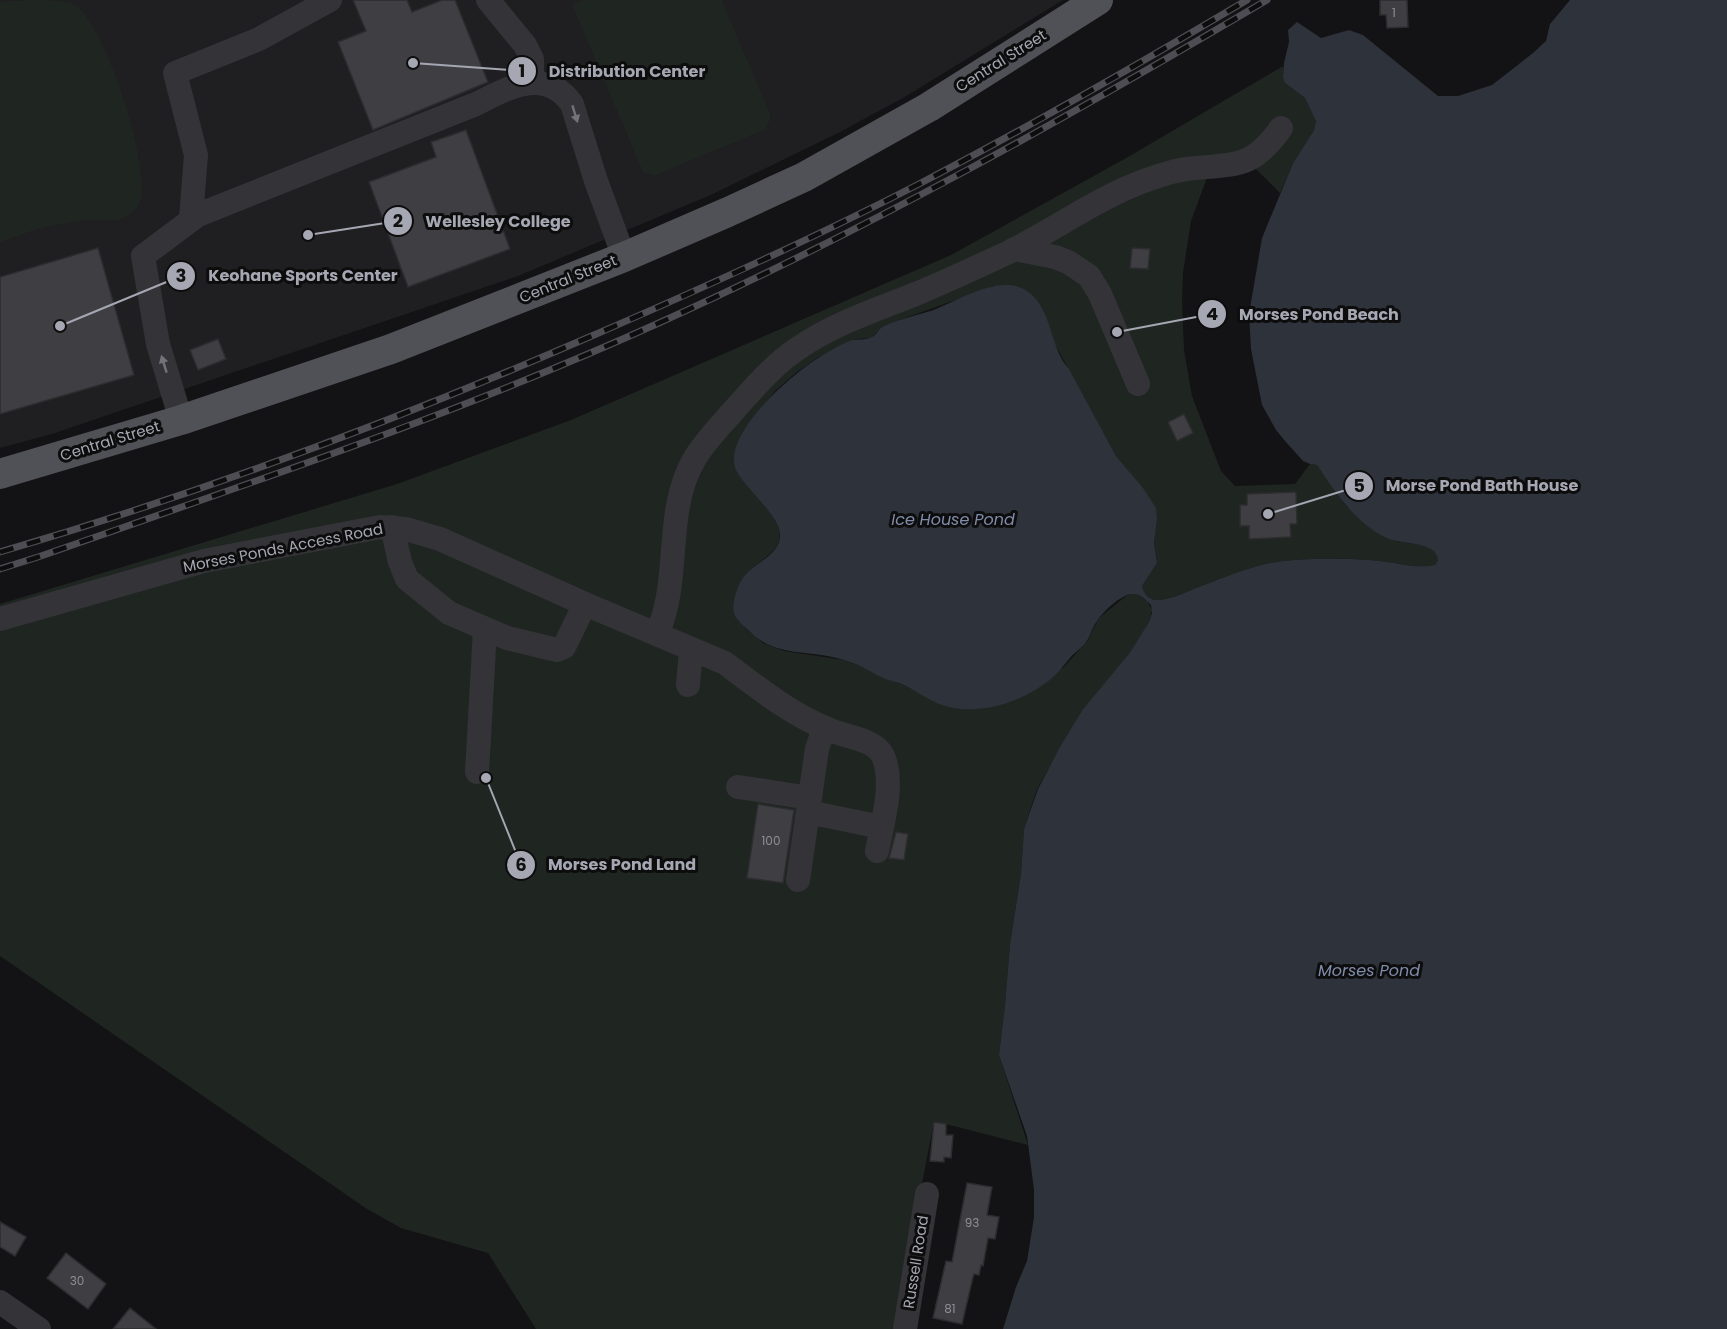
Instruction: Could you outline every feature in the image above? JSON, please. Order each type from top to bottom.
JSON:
[{"type":"main road","name":"Central Street","points":[[0,474],[181,420],[391,349],[624,256],[737,208],[834,161],[929,107],[1098,0]]},
{"type":"street","points":[[191,218],[196,155],[175,73],[259,39],[330,0]]},
{"type":"street","points":[[488,0],[525,45],[532,59],[532,81]]},
{"type":"street","points":[[181,420],[158,344],[143,256],[191,218],[443,117],[512,86],[532,81],[549,86],[565,94],[572,104],[596,181],[624,256]]},
{"type":"street","points":[[657,634],[666,607],[678,510],[689,470],[711,436],[765,376],[796,349],[827,331],[1014,249],[1142,182],[1184,169],[1245,162],[1265,148],[1281,128]]},
{"type":"street","points":[[1014,249],[1055,257],[1089,276],[1100,294],[1138,384]]},
{"type":"street","points":[[392,526],[400,562],[407,579],[449,614],[507,638],[557,650],[564,647],[585,604]]},
{"type":"street","name":"Morses Ponds Access Road","points":[[0,619],[204,561],[366,528],[392,526],[440,539],[725,663],[799,715],[824,728],[875,747],[883,757],[887,796],[877,851]]},
{"type":"street","points":[[477,772],[485,629]]},
{"type":"street","points":[[688,685],[691,650]]},
{"type":"street","points":[[798,880],[818,749],[824,728]]},
{"type":"street","points":[[738,787],[881,827]]},
{"type":"street","name":"Russell Road","points":[[905,1329],[927,1194]]},
{"type":"street","points":[[3,1311],[39,1329]]},
{"type":"shaded area","points":[[0,0],[1063,0],[903,98],[840,132],[713,194],[518,276],[52,434],[0,448]]},
{"type":"shaded area","points":[[29,0],[74,4],[86,16],[99,38],[124,100],[140,164],[142,190],[138,206],[122,219],[83,220],[49,226],[0,242],[0,2]]},
{"type":"shaded area","points":[[584,0],[722,0],[771,117],[766,129],[654,176],[643,172],[572,5]]},
{"type":"shaded area","points":[[1283,66],[1285,83],[1305,98],[1316,120],[1314,130],[1293,163],[1280,193],[1254,167],[1208,175],[1191,221],[1183,273],[1182,301],[1184,350],[1192,396],[1221,471],[1235,486],[1295,484],[1310,464],[1317,465],[1346,506],[1395,541],[1432,549],[1438,555],[1435,565],[1414,566],[1352,559],[1274,562],[1253,567],[1172,598],[1154,600],[1149,597],[1142,586],[1157,563],[1154,543],[1157,520],[1127,469],[1116,456],[1057,348],[994,286],[883,326],[871,338],[856,339],[817,358],[775,391],[741,437],[737,472],[771,514],[779,530],[780,538],[773,551],[745,575],[734,602],[745,628],[763,643],[784,651],[844,660],[904,685],[941,704],[963,708],[990,707],[1005,703],[1064,667],[1088,640],[1099,618],[1126,596],[1133,593],[1138,595],[1148,602],[1152,610],[1149,622],[1129,655],[1083,709],[1037,789],[1024,829],[1021,874],[1010,944],[999,1055],[1028,1145],[934,1121],[894,1329],[536,1329],[488,1253],[401,1228],[367,1209],[0,956],[0,604],[397,484],[571,420],[951,255],[1128,157]]},
{"type":"water","name":"Morses Pond","points":[[1570,0],[1727,0],[1727,1329],[1003,1329],[1027,1261],[1034,1217],[1034,1190],[1027,1136],[999,1055],[1010,944],[1021,874],[1024,829],[1038,789],[1060,747],[1083,709],[1129,654],[1149,622],[1152,613],[1151,605],[1137,595],[1122,597],[1103,613],[1084,644],[1051,679],[1027,695],[1013,701],[983,708],[953,708],[939,704],[904,685],[852,663],[834,657],[794,652],[770,645],[758,639],[744,626],[735,616],[733,606],[743,578],[775,549],[780,537],[779,529],[770,513],[737,472],[734,457],[738,441],[748,423],[778,390],[810,363],[834,349],[853,340],[870,338],[886,325],[931,311],[981,290],[1008,285],[1020,287],[1031,294],[1044,311],[1058,351],[1116,456],[1143,488],[1156,508],[1154,543],[1157,563],[1142,586],[1149,597],[1154,600],[1172,598],[1253,567],[1274,562],[1352,559],[1414,566],[1435,565],[1438,560],[1432,550],[1418,544],[1387,538],[1356,516],[1317,465],[1303,461],[1285,441],[1262,405],[1251,349],[1249,314],[1262,238],[1293,163],[1314,130],[1316,121],[1305,98],[1285,83],[1283,77],[1289,42],[1288,30],[1297,22],[1321,38],[1349,30],[1363,35],[1438,96],[1458,96],[1492,85],[1533,53],[1546,41],[1550,24]]},
{"type":"building","points":[[353,0],[407,0],[412,12],[442,0],[455,0],[488,82],[373,130],[338,42],[366,31]]},
{"type":"building","points":[[1380,0],[1407,0],[1408,27],[1387,28],[1386,15],[1380,15]]},
{"type":"building","points":[[466,130],[510,249],[408,287],[369,182],[436,157],[431,142]]},
{"type":"building","points":[[98,248],[134,375],[0,414],[0,277]]},
{"type":"building","points":[[1132,248],[1150,249],[1148,269],[1130,268]]},
{"type":"building","points":[[218,339],[226,359],[198,370],[190,350]]},
{"type":"building","points":[[1184,414],[1193,433],[1177,441],[1168,422]]},
{"type":"building","points":[[1296,492],[1297,524],[1290,524],[1291,537],[1249,539],[1249,526],[1240,526],[1240,505],[1247,505],[1247,494]]},
{"type":"building","points":[[758,804],[794,810],[783,883],[747,878]]},
{"type":"building","points":[[896,832],[908,834],[904,860],[889,858]]},
{"type":"building","points":[[934,1122],[946,1124],[946,1135],[953,1135],[951,1158],[944,1157],[944,1162],[930,1161]]},
{"type":"building","points":[[967,1183],[992,1187],[987,1215],[999,1217],[995,1239],[988,1238],[983,1266],[981,1265],[979,1275],[974,1274],[962,1324],[933,1318],[946,1261],[952,1262]]},
{"type":"building","points":[[0,1222],[26,1237],[15,1256],[0,1247]]},
{"type":"building","points":[[66,1253],[106,1284],[88,1309],[47,1278]]},
{"type":"building","points":[[130,1308],[156,1329],[113,1329]]},
{"type":"railway","points":[[0,552],[151,505],[300,453],[448,396],[676,299],[797,244],[917,185],[1084,95],[1247,0]]},
{"type":"railway","points":[[0,569],[430,418],[585,356],[661,322],[893,209],[1044,128],[1267,0]]},
{"type":"place","name":"Distribution Center","points":[[413,63]]},
{"type":"place","name":"Wellesley College","points":[[308,235]]},
{"type":"place","name":"Keohane Sports Center","points":[[60,326]]},
{"type":"place","name":"Morses Pond Beach","points":[[1117,332]]},
{"type":"place","name":"Morse Pond Bath House","points":[[1268,514]]},
{"type":"place","name":"Morses Pond Land","points":[[486,778]]},
{"type":"water label","name":"Ice House Pond","points":[[953,519]]}]
